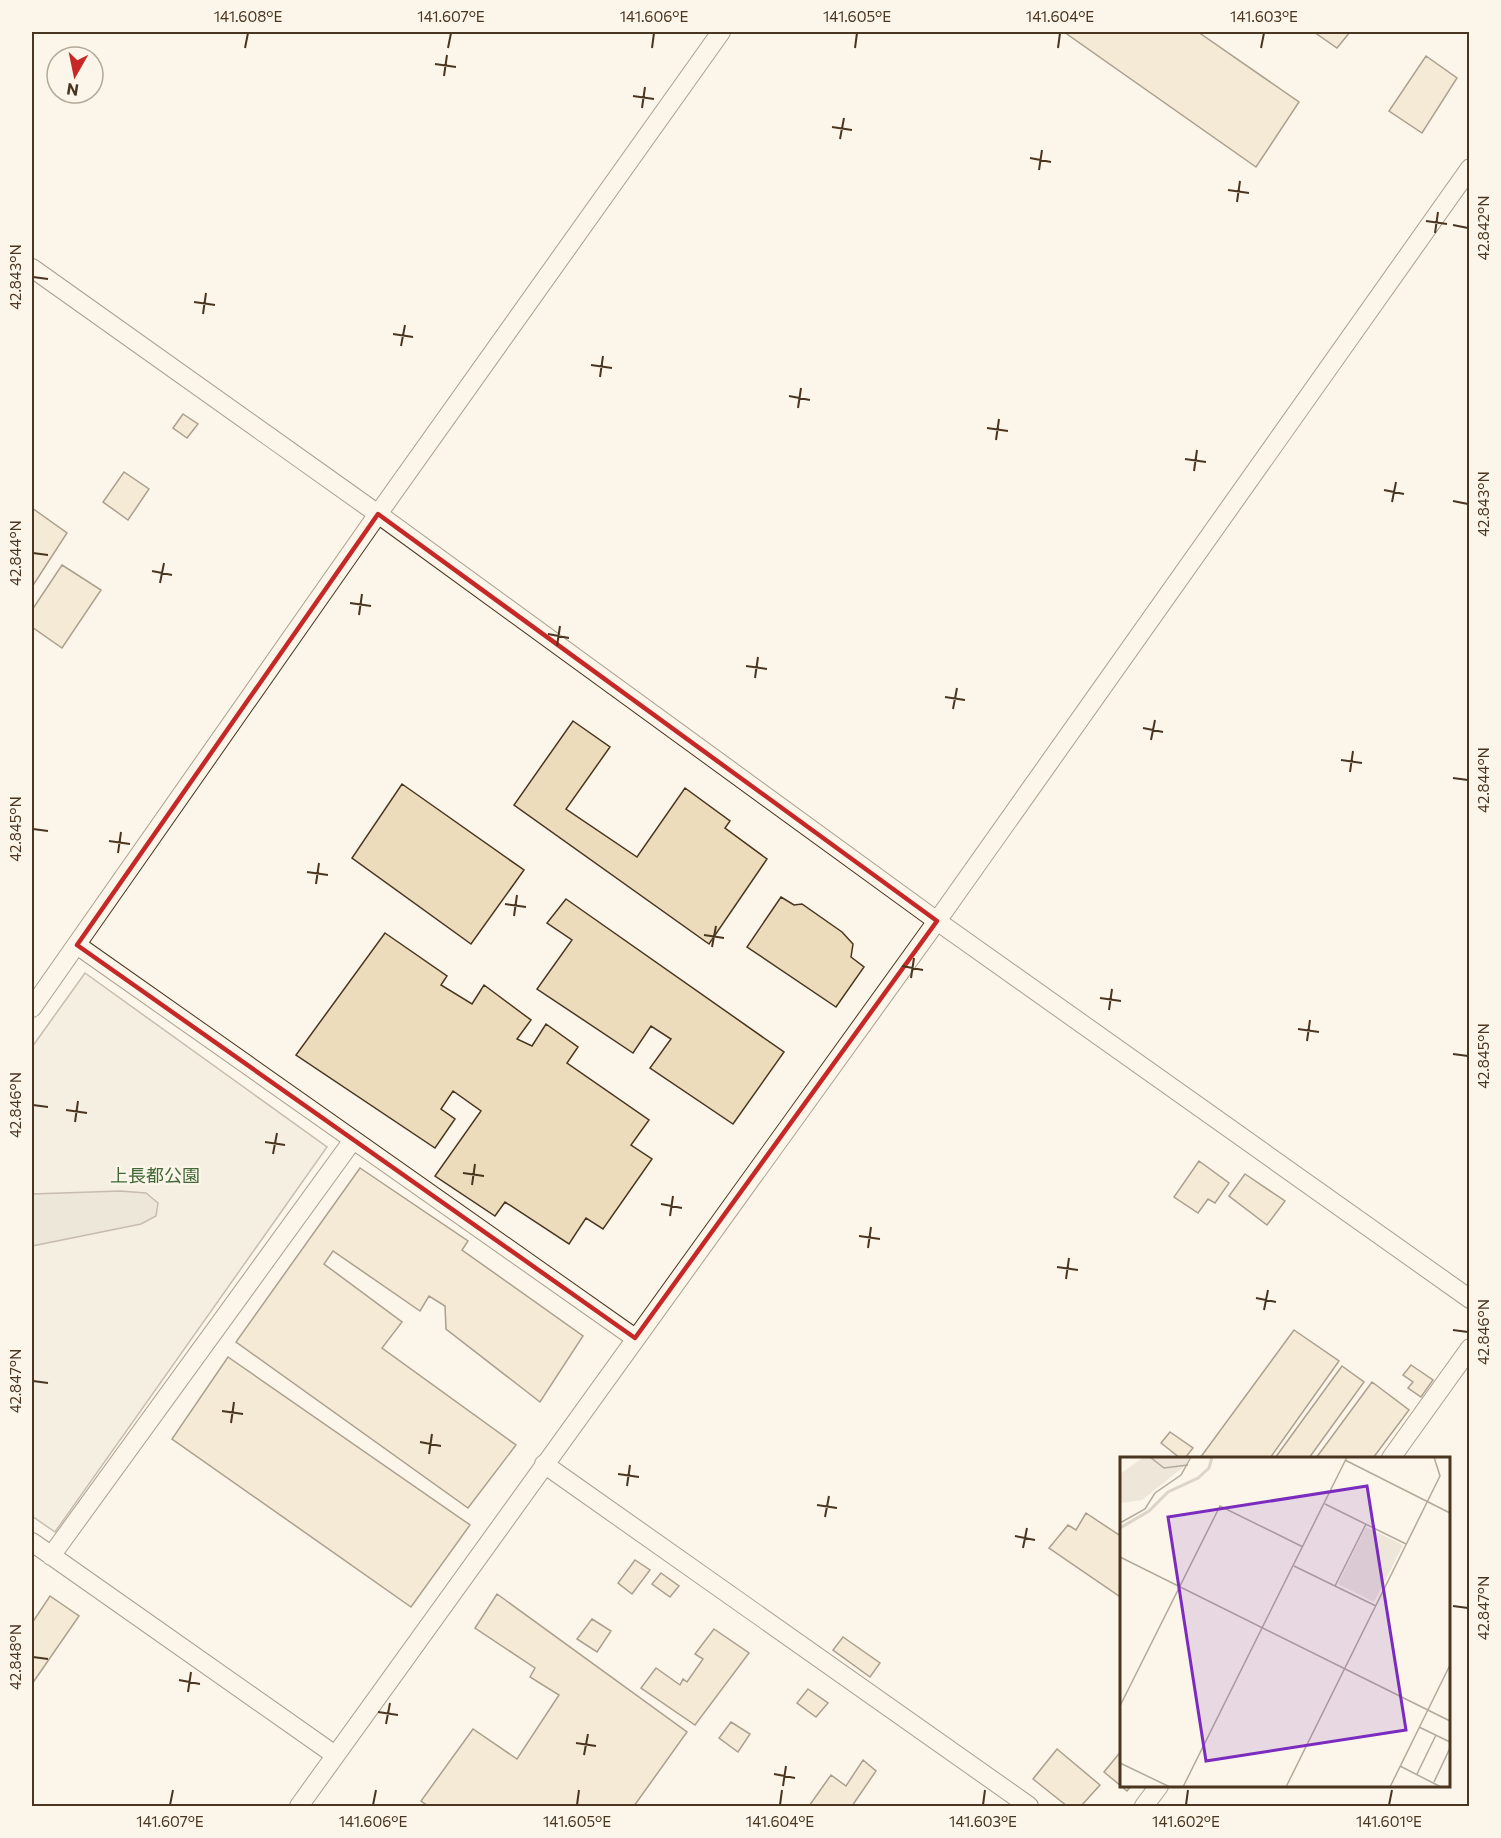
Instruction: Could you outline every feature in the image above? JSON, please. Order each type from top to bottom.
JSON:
[{"type":"street","points":[[32,1008],[378,514],[721,32]]},
{"type":"street","points":[[299,1806],[937,921],[1470,168]]},
{"type":"street","points":[[32,268],[378,514],[937,921],[1470,1299]]},
{"type":"street","points":[[77,945],[635,1338]]},
{"type":"street","points":[[51,1556],[353,1140]]},
{"type":"street","points":[[1392,1457],[1470,1348]]},
{"type":"street","points":[[544,1464],[1029,1806]]},
{"type":"street","points":[[32,1542],[335,1755]]},
{"type":"street","points":[[1144,1806],[1158,1787]]},
{"type":"highlighted area","points":[[378,514],[937,921],[635,1338],[77,945]]},
{"type":"green space","name":"上長都公園","points":[[85,973],[327,1147],[55,1532],[32,1516],[32,1047]]},
{"type":"shaded area","points":[[120,1191],[146,1193],[158,1203],[156,1216],[141,1224],[32,1246],[32,1194]]},
{"type":"building","points":[[1064,32],[1198,32],[1299,102],[1256,167]]},
{"type":"building","points":[[1314,32],[1350,32],[1337,48]]},
{"type":"building","points":[[1426,56],[1457,78],[1422,133],[1389,111]]},
{"type":"building","points":[[183,414],[198,424],[187,438],[173,428]]},
{"type":"building","points":[[124,472],[149,489],[128,520],[103,502]]},
{"type":"building","points":[[32,508],[67,533],[32,587]]},
{"type":"building","points":[[62,565],[101,590],[62,648],[32,627],[32,610]]},
{"type":"building","points":[[573,721],[610,747],[566,809],[637,857],[685,788],[730,821],[725,828],[767,859],[709,944],[514,805]]},
{"type":"building","points":[[402,784],[524,870],[471,944],[352,858]]},
{"type":"building","points":[[781,897],[794,905],[802,904],[842,932],[853,944],[851,957],[864,967],[836,1007],[747,947]]},
{"type":"building","points":[[566,899],[784,1052],[733,1124],[650,1068],[671,1039],[651,1026],[633,1053],[537,989],[572,940],[547,923]]},
{"type":"building","points":[[385,933],[447,976],[441,985],[472,1004],[484,985],[531,1020],[517,1039],[532,1046],[546,1024],[578,1047],[567,1063],[649,1120],[631,1145],[652,1159],[603,1229],[586,1218],[569,1244],[505,1202],[495,1216],[435,1176],[481,1111],[453,1091],[441,1109],[455,1119],[435,1148],[296,1055]]},
{"type":"building","points":[[1199,1161],[1229,1183],[1215,1203],[1208,1199],[1198,1213],[1174,1197]]},
{"type":"building","points":[[360,1168],[468,1241],[462,1250],[583,1336],[540,1402],[446,1329],[445,1306],[429,1296],[420,1311],[333,1251],[324,1264],[402,1322],[382,1348],[516,1445],[468,1508],[236,1342]]},
{"type":"building","points":[[1245,1174],[1285,1201],[1267,1225],[1229,1196]]},
{"type":"building","points":[[1294,1330],[1339,1361],[1271,1457],[1201,1457]]},
{"type":"building","points":[[228,1357],[470,1525],[411,1607],[172,1439]]},
{"type":"building","points":[[1411,1365],[1433,1380],[1421,1397],[1408,1388],[1413,1382],[1403,1375]]},
{"type":"building","points":[[1342,1366],[1364,1382],[1310,1457],[1276,1457]]},
{"type":"building","points":[[1372,1382],[1409,1410],[1374,1457],[1317,1457]]},
{"type":"building","points":[[1170,1432],[1193,1448],[1186,1457],[1179,1457],[1161,1443]]},
{"type":"building","points":[[1086,1513],[1120,1536],[1120,1597],[1049,1548],[1068,1525],[1076,1530]]},
{"type":"building","points":[[635,1560],[650,1570],[632,1594],[618,1583]]},
{"type":"building","points":[[661,1573],[679,1586],[670,1597],[652,1584]]},
{"type":"building","points":[[497,1594],[687,1732],[634,1806],[428,1806],[421,1801],[473,1729],[517,1759],[559,1695],[530,1677],[535,1668],[475,1628]]},
{"type":"building","points":[[50,1596],[79,1616],[32,1684],[32,1623]]},
{"type":"building","points":[[592,1619],[611,1631],[597,1652],[577,1639]]},
{"type":"building","points":[[714,1629],[749,1653],[695,1725],[641,1688],[656,1668],[680,1685],[683,1679],[687,1682],[703,1659],[695,1654]]},
{"type":"building","points":[[843,1637],[880,1663],[870,1677],[833,1650]]},
{"type":"building","points":[[808,1689],[828,1703],[816,1717],[797,1703]]},
{"type":"building","points":[[731,1722],[750,1734],[738,1752],[719,1738]]},
{"type":"building","points":[[1057,1749],[1100,1785],[1081,1806],[1067,1806],[1033,1779]]},
{"type":"building","points":[[1120,1752],[1120,1785],[1104,1772]]},
{"type":"building","points":[[863,1760],[876,1771],[852,1806],[809,1806],[831,1775],[846,1786]]}]
